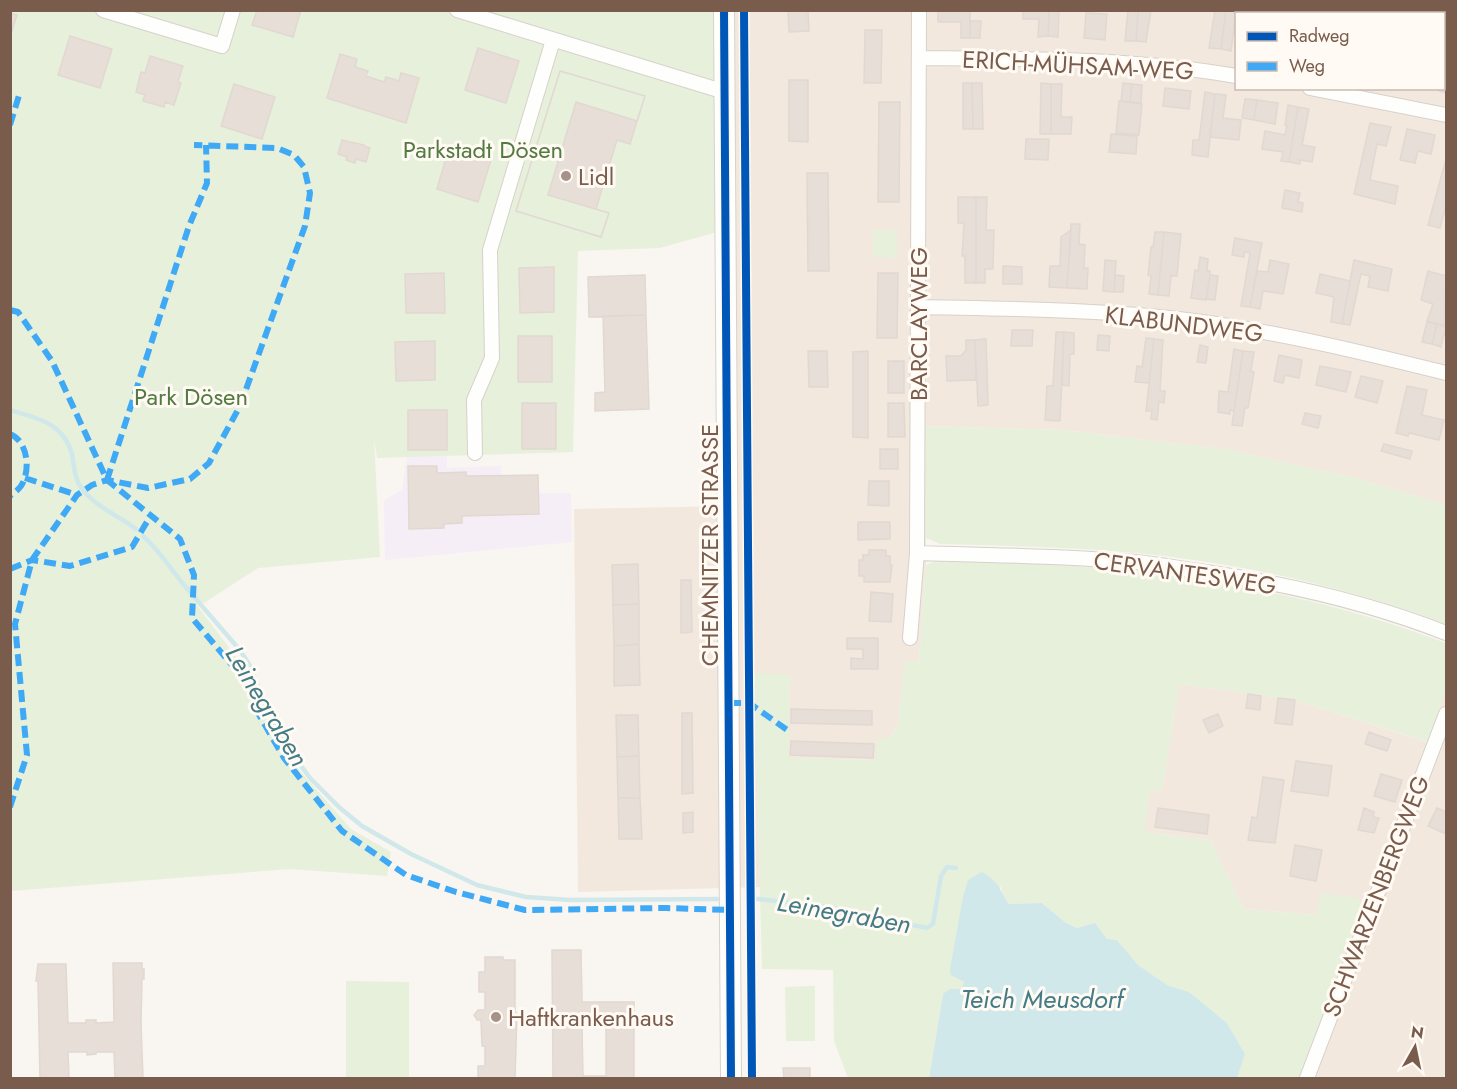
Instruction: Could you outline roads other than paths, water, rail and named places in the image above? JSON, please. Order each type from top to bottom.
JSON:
[{"type":"main road","name":"CHEMNITZER STRASSE","points":[[724,10],[732,1078]]},
{"type":"street","points":[[103,10],[222,46],[233,10]]},
{"type":"street","points":[[456,10],[725,92]]},
{"type":"street","name":"BARCLAYWEG","points":[[910,638],[917,553],[920,10]]},
{"type":"street","points":[[475,453],[474,399],[492,358],[490,250],[553,40]]},
{"type":"street","name":"ERICH-MÜHSAM-WEG","points":[[919,58],[1083,60],[1235,76]]},
{"type":"street","points":[[1320,90],[1446,115]]},
{"type":"street","name":"KLABUNDWEG","points":[[918,307],[1048,309],[1186,320],[1323,343],[1446,373]]},
{"type":"street","name":"CERVANTESWEG","points":[[917,553],[1043,556],[1114,561],[1243,577],[1332,596],[1408,618],[1446,633]]},
{"type":"street","name":"SCHWARZENBERGWEG","points":[[1307,1078],[1446,714]]},
{"type":"water","name":"Teich Meusdorf","points":[[982,872],[996,883],[1009,904],[1042,903],[1066,923],[1077,928],[1095,923],[1107,939],[1117,940],[1138,965],[1167,985],[1189,992],[1227,1023],[1245,1054],[1237,1078],[929,1078],[943,994],[950,989],[962,987],[964,982],[951,975],[950,969],[963,897],[968,880]]},
{"type":"waterway","name":"Leinegraben","points":[[10,410],[40,419],[56,429],[68,444],[76,479],[85,493],[136,529]]},
{"type":"waterway","name":"Leinegraben","points":[[143,536],[190,592]]},
{"type":"waterway","name":"Leinegraben","points":[[195,598],[249,664],[268,711],[285,744],[310,778],[362,826],[411,854],[477,885],[526,897],[570,900],[717,899]]},
{"type":"waterway","name":"Leinegraben","points":[[758,899],[829,907],[927,928],[933,924],[941,876],[947,867],[956,868]]},
{"type":"place","name":"Lidl","points":[[566,176]]},
{"type":"place","name":"Haftkrankenhaus","points":[[496,1017]]},
{"type":"park label","name":"Parkstadt Dösen","points":[[483,149]]},
{"type":"park label","name":"Park Dösen","points":[[191,396]]}]
